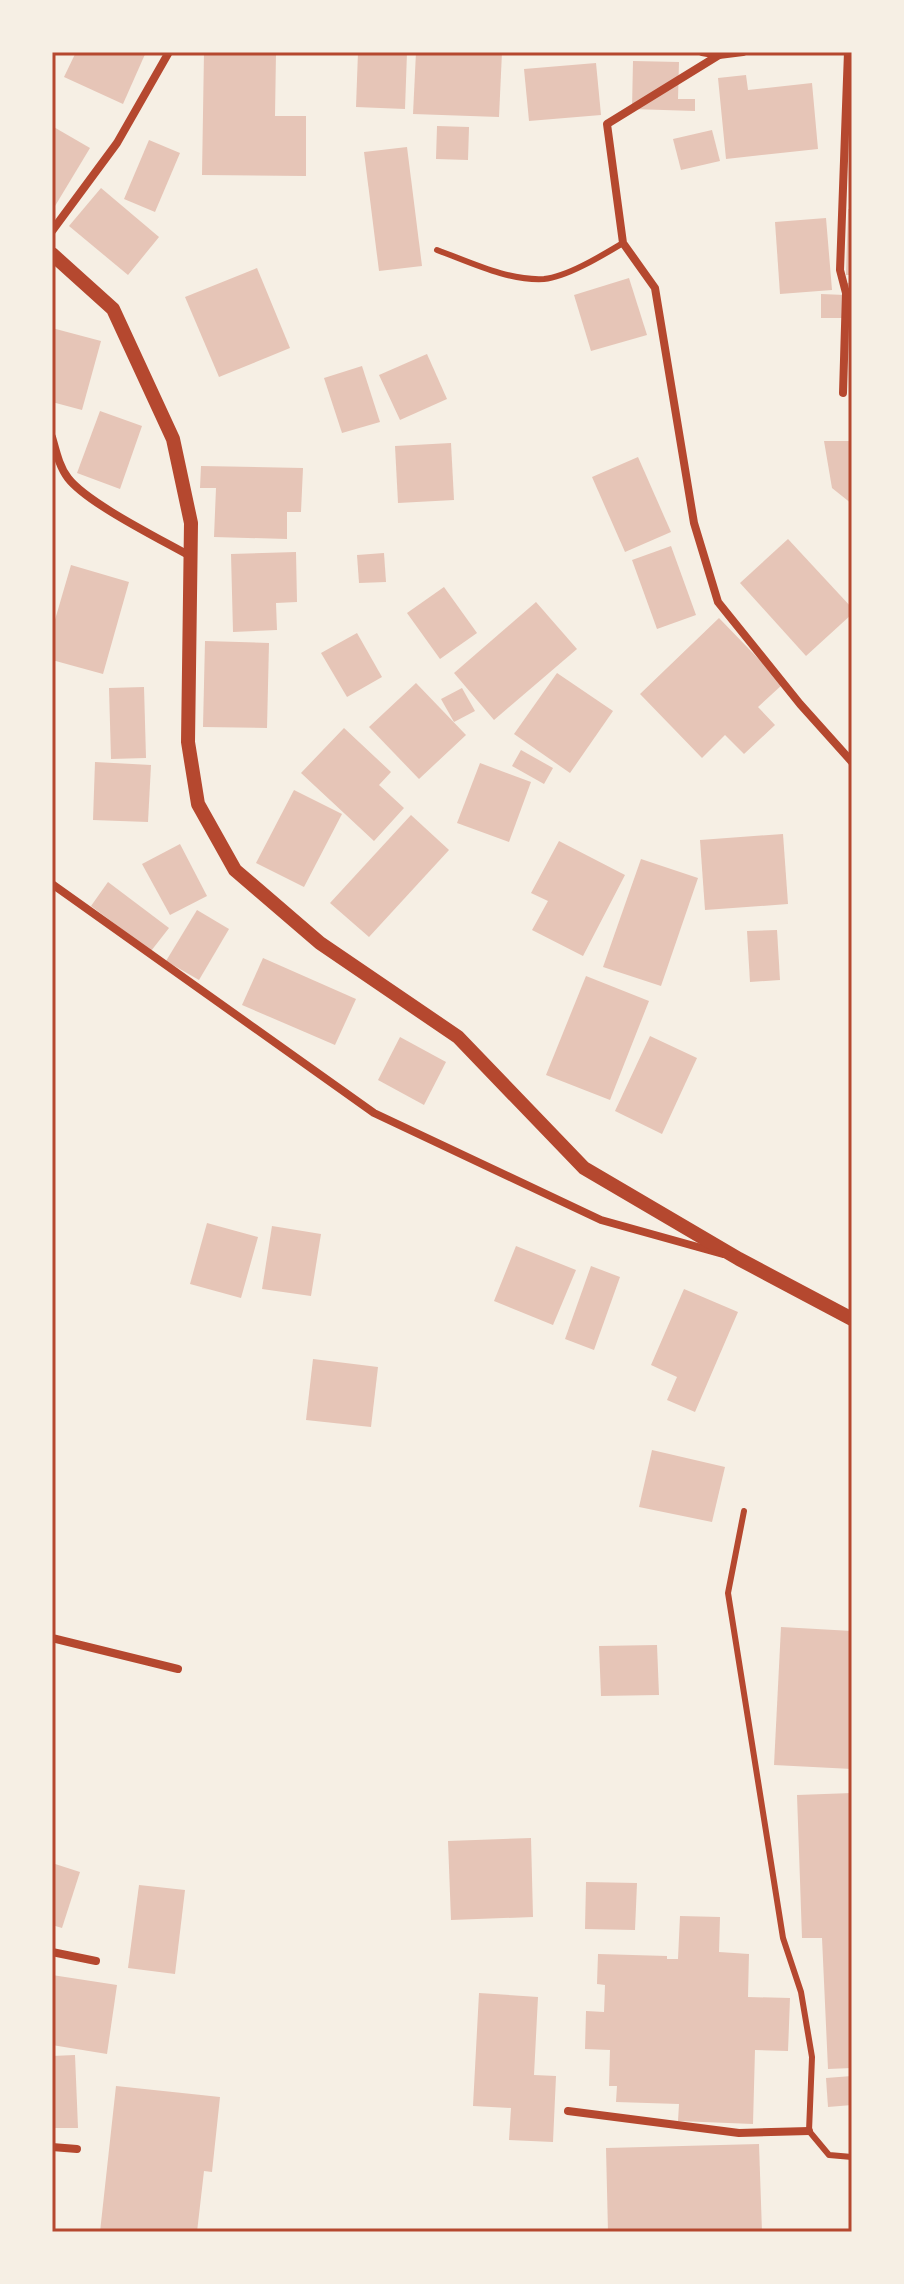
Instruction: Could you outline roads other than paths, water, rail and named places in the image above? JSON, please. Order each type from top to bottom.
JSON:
[{"type":"street","points":[[52,231],[117,143],[169,52]]},
{"type":"street","points":[[702,52],[719,55],[743,52]]},
{"type":"street","points":[[843,393],[846,293],[840,270],[848,52]]},
{"type":"street","points":[[719,55],[607,124],[623,243],[655,288],[694,523],[718,602],[800,704],[852,762]]},
{"type":"street","points":[[52,254],[113,309],[173,439],[191,523],[188,742],[198,804],[235,870],[320,943],[458,1037],[584,1168],[739,1259],[852,1319]]},
{"type":"street","points":[[52,437],[62,469],[71,482],[110,510],[191,557]]},
{"type":"street","points":[[52,884],[374,1113],[601,1220],[739,1259]]},
{"type":"street","points":[[52,1638],[178,1669]]},
{"type":"street","points":[[52,1952],[96,1961]]},
{"type":"street","points":[[568,2111],[739,2133],[809,2131]]},
{"type":"street","points":[[52,2147],[77,2149]]},
{"type":"lane","points":[[437,250],[500,273],[545,279],[591,262],[623,243]]},
{"type":"lane","points":[[744,1511],[728,1593],[783,1938],[801,1992],[812,2057],[809,2131],[829,2155],[852,2157]]}]
